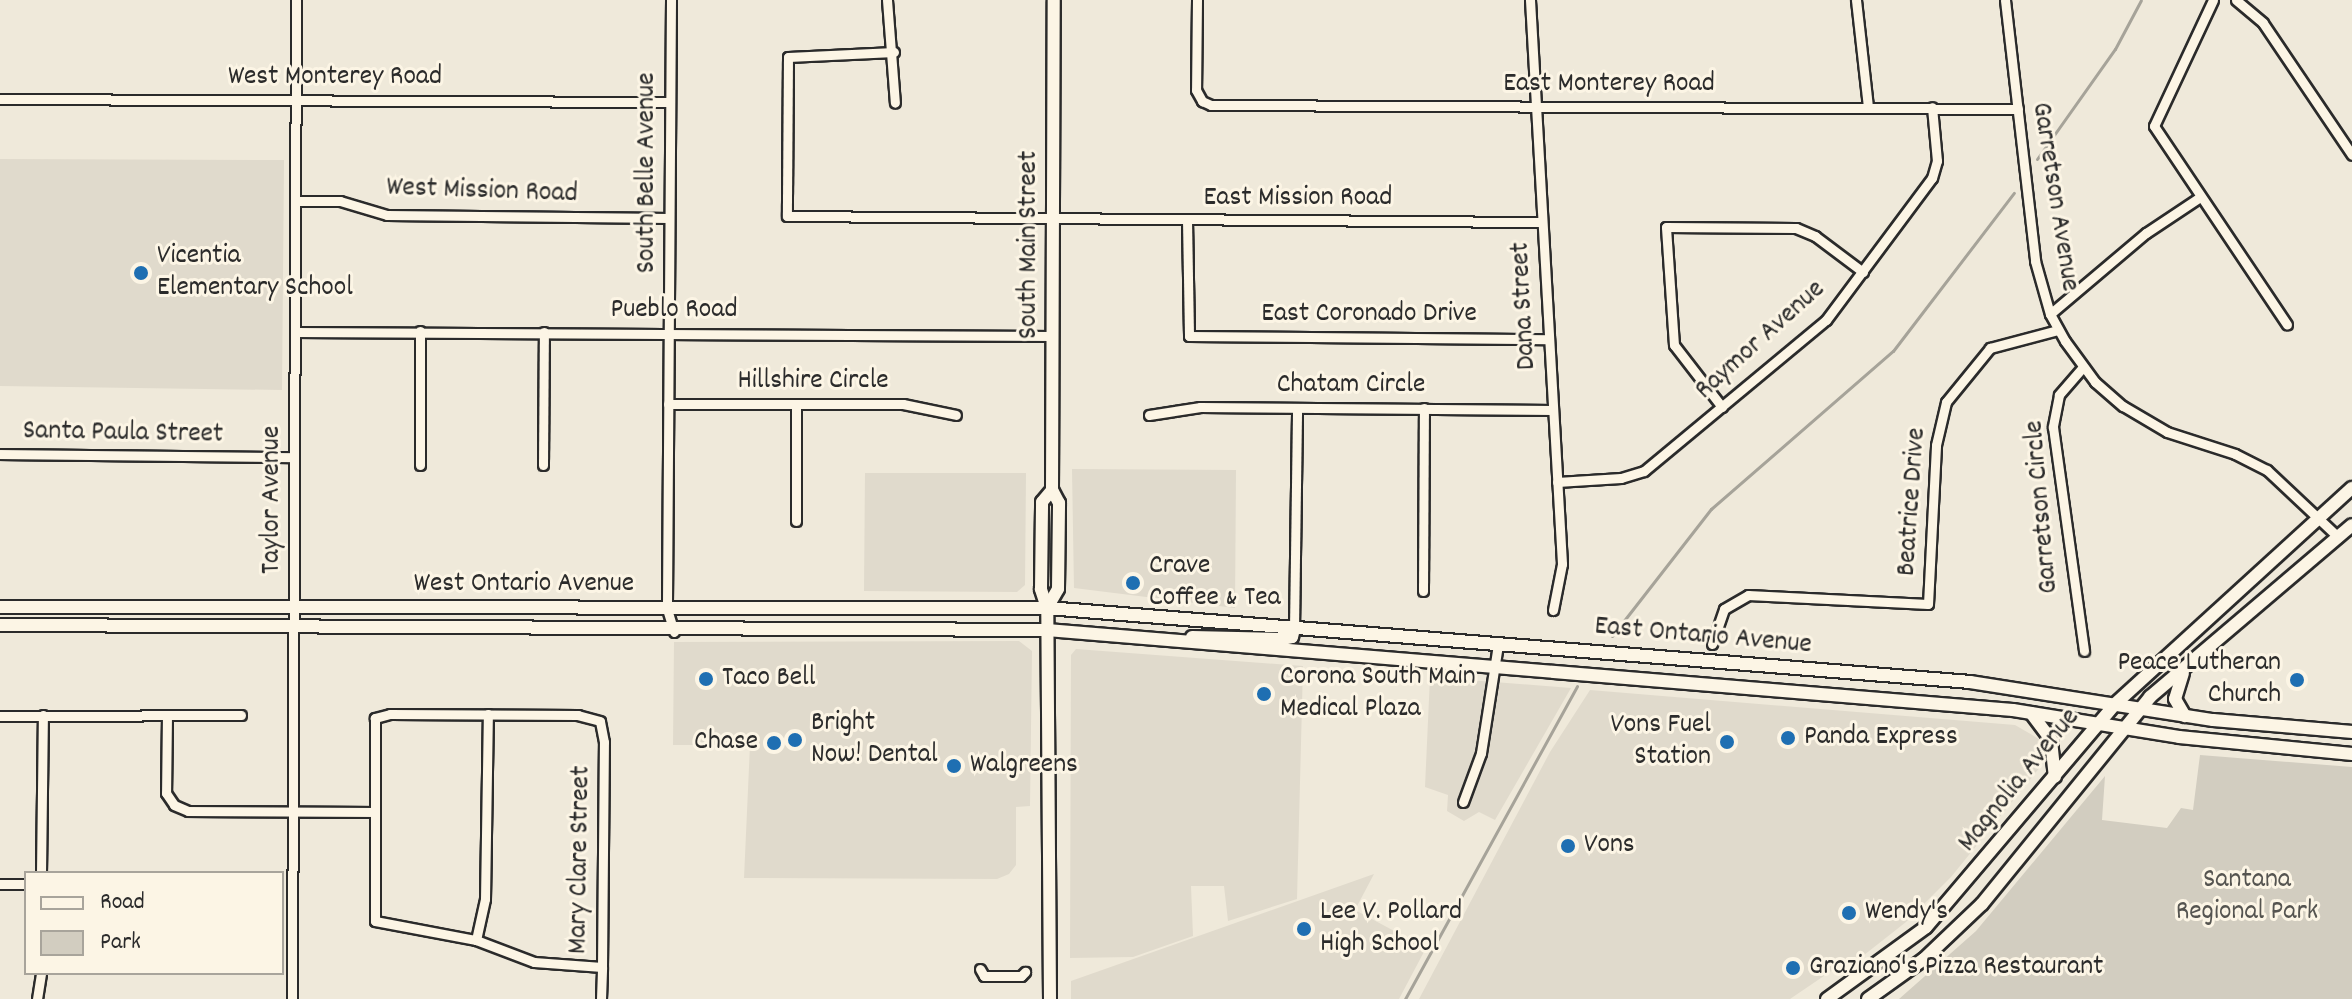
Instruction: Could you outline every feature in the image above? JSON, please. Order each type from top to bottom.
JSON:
[{"type":"main road","name":"South Main Street","points":[[1050,999],[1047,608],[1041,589],[1042,502],[1052,490],[1054,0]]},
{"type":"main road","name":"Magnolia Avenue","points":[[1827,999],[1842,995],[1957,897],[2114,705],[2352,488]]},
{"type":"main road","name":"Magnolia Avenue","points":[[1868,999],[1924,959],[1982,904],[2137,710],[2352,525]]},
{"type":"main road","name":"West Ontario Avenue","points":[[0,607],[1047,608]]},
{"type":"main road","name":"East Ontario Avenue","points":[[1047,608],[1996,684],[2137,710],[2352,732]]},
{"type":"main road","name":"West Ontario Avenue","points":[[0,625],[674,632],[1047,630]]},
{"type":"main road","points":[[1173,640],[1212,634],[1282,639],[1292,637],[1294,629]]},
{"type":"main road","name":"East Ontario Avenue","points":[[1047,630],[2031,713],[2121,728],[2352,754]]},
{"type":"main road","points":[[2185,716],[2175,689],[2186,667]]},
{"type":"main road","points":[[2031,713],[2051,740],[2055,777]]},
{"type":"street","name":"Taylor Avenue","points":[[292,999],[296,607],[296,0]]},
{"type":"street","name":"South Belle Avenue","points":[[671,0],[667,609],[674,632]]},
{"type":"street","points":[[887,0],[894,52],[895,103]]},
{"type":"street","name":"East Monterey Road","points":[[1197,0],[1196,90],[1202,101],[1536,107],[2018,109]]},
{"type":"street","name":"Dana Street","points":[[1530,0],[1562,564],[1553,610]]},
{"type":"street","points":[[1856,0],[1868,107]]},
{"type":"street","name":"Garretson Avenue","points":[[2005,0],[2035,261],[2050,314],[2058,330],[2083,367],[2144,420],[2267,470],[2338,537]]},
{"type":"street","points":[[2213,0],[2154,126],[2287,325]]},
{"type":"street","points":[[2236,0],[2263,23],[2352,155]]},
{"type":"street","name":"East Mission Road","points":[[894,52],[788,57],[787,216],[1542,222]]},
{"type":"street","name":"West Monterey Road","points":[[0,99],[670,102]]},
{"type":"street","name":"Raymor Avenue","points":[[1557,482],[1621,478],[1644,471],[1826,320],[1932,178],[1937,161],[1932,107]]},
{"type":"street","points":[[2050,314],[2146,233],[2200,197]]},
{"type":"street","name":"West Mission Road","points":[[295,201],[340,201],[387,215],[669,218]]},
{"type":"street","name":"East Coronado Drive","points":[[1187,220],[1189,336],[1549,339]]},
{"type":"street","points":[[1722,407],[1674,345],[1666,227],[1796,228],[1815,236],[1863,272]]},
{"type":"street","name":"Beatrice Drive","points":[[1712,644],[1724,609],[1748,595],[1928,604],[1936,445],[1946,402],[1990,348],[2058,330]]},
{"type":"street","points":[[420,331],[420,465]]},
{"type":"street","name":"Pueblo Road","points":[[295,332],[1053,336]]},
{"type":"street","points":[[543,465],[544,332]]},
{"type":"street","name":"Garretson Circle","points":[[2083,367],[2059,395],[2053,427],[2084,651]]},
{"type":"street","name":"Hillshire Circle","points":[[668,404],[903,404],[956,415]]},
{"type":"street","points":[[796,404],[796,521]]},
{"type":"street","name":"Chatam Circle","points":[[1149,415],[1200,407],[1553,410]]},
{"type":"street","points":[[1294,629],[1297,408]]},
{"type":"street","points":[[1423,591],[1424,408]]},
{"type":"street","name":"Santa Paula Street","points":[[0,454],[294,457]]},
{"type":"street","points":[[1463,802],[1481,753],[1498,645]]},
{"type":"street","points":[[476,940],[485,899],[488,714],[390,714],[375,718],[372,812],[375,921],[476,940],[534,962],[602,967]]},
{"type":"street","name":"Mary Clare Street","points":[[488,714],[578,715],[600,721],[604,742],[601,999]]},
{"type":"street","points":[[41,871],[43,715]]},
{"type":"street","points":[[167,715],[166,793],[174,805],[188,811],[372,812]]},
{"type":"street","points":[[0,716],[241,715]]},
{"type":"street","points":[[0,884],[24,884]]},
{"type":"street","points":[[980,969],[984,976],[1021,976],[1025,972]]},
{"type":"street","points":[[37,999],[41,975]]},
{"type":"shaded area","name":"Vicentia Elementary School","points":[[0,159],[284,160],[282,390],[0,386]]},
{"type":"shaded area","points":[[1072,469],[1236,470],[1235,608],[1074,588]]},
{"type":"shaded area","points":[[865,473],[1026,473],[1025,585],[1017,592],[864,591]]},
{"type":"shaded area","points":[[1019,641],[1032,651],[1030,806],[1016,807],[1016,865],[1009,874],[997,879],[744,878],[750,745],[673,745],[674,642]]},
{"type":"shaded area","points":[[1076,649],[1303,666],[1297,899],[1228,921],[1224,886],[1191,886],[1193,936],[1133,957],[1070,958],[1071,655]]},
{"type":"shaded area","points":[[1430,677],[1571,688],[1495,820],[1479,812],[1464,821],[1447,811],[1448,795],[1425,787]]},
{"type":"shaded area","points":[[1590,690],[2015,725],[2039,739],[2041,766],[1951,877],[1906,922],[1859,959],[1843,963],[1790,999],[1419,999],[1550,752]]},
{"type":"shaded area","name":"Lee V. Pollard High School","points":[[1374,874],[1355,910],[1426,948],[1399,999],[1071,999],[1071,981]]},
{"type":"green space","name":"Santana Regional Park","points":[[2200,755],[2352,767],[2352,999],[1899,999],[1976,931],[2105,776],[2102,820],[2167,828],[2181,808],[2193,810]]},
{"type":"waterway","points":[[2037,159],[2115,49],[2141,0]]},
{"type":"waterway","points":[[1612,636],[1711,509],[1893,351],[2014,193]]},
{"type":"waterway","points":[[1405,999],[1577,686]]},
{"type":"place","name":"Vicentia Elementary School","points":[[141,273]]},
{"type":"place","name":"Crave Coffee & Tea","points":[[1133,583]]},
{"type":"place","name":"Taco Bell","points":[[706,679]]},
{"type":"place","name":"Peace Lutheran Church","points":[[2297,680]]},
{"type":"place","name":"Corona South Main Medical Plaza","points":[[1264,694]]},
{"type":"place","name":"Panda Express","points":[[1788,738]]},
{"type":"place","name":"Bright Now! Dental","points":[[795,740]]},
{"type":"place","name":"Vons Fuel Station","points":[[1727,742]]},
{"type":"place","name":"Chase","points":[[774,743]]},
{"type":"place","name":"Walgreens","points":[[954,766]]},
{"type":"place","name":"Vons","points":[[1568,846]]},
{"type":"place","name":"Wendy's","points":[[1849,913]]},
{"type":"place","name":"Lee V. Pollard High School","points":[[1304,929]]},
{"type":"place","name":"Graziano's Pizza Restaurant","points":[[1793,968]]}]
